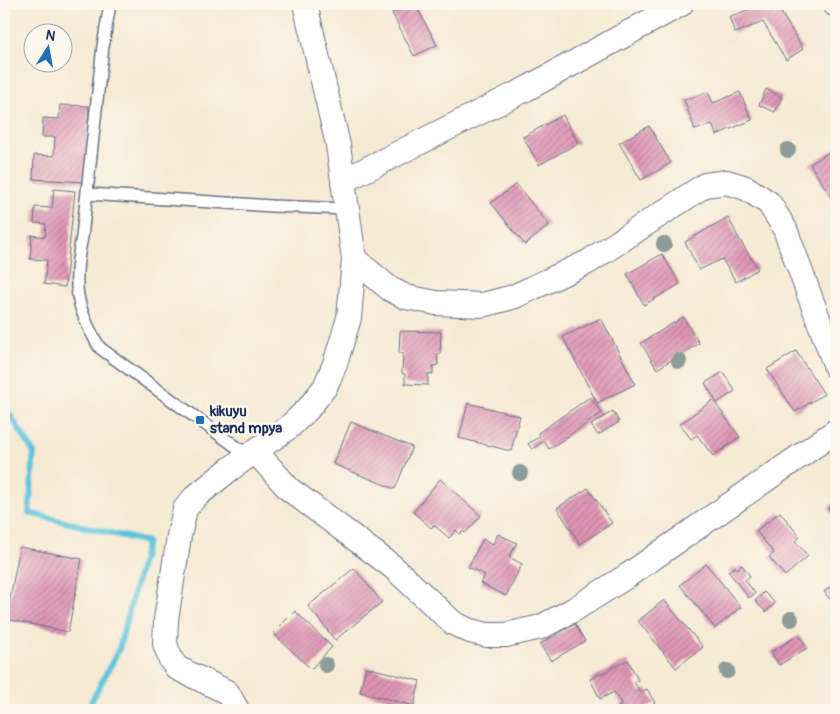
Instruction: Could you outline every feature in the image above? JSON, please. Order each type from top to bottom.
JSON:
[{"type":"street","points":[[238,710],[227,692],[178,668],[171,660],[165,644],[166,620],[185,509],[195,497],[230,468],[289,427],[308,409],[325,387],[336,364],[349,318],[354,259],[347,209],[338,145],[305,4]]},
{"type":"street","points":[[343,181],[526,89],[681,4]]},
{"type":"street","points":[[354,259],[390,289],[406,297],[436,303],[482,304],[513,296],[588,262],[705,185],[727,182],[746,188],[769,203],[784,229],[836,367]]},
{"type":"street","points":[[252,454],[289,489],[393,567],[453,623],[470,631],[487,635],[506,635],[541,627],[573,610],[627,576],[836,431]]},
{"type":"lane","points":[[110,4],[103,46],[88,194],[78,258],[77,298],[87,327],[100,348],[252,454]]},
{"type":"lane","points":[[88,194],[347,209]]},
{"type":"building","points":[[410,4],[415,4],[437,45],[414,56],[392,13]]},
{"type":"building","points":[[763,4],[771,4],[773,8],[777,6],[803,49],[786,60],[763,22],[735,33],[729,17]]},
{"type":"building","points":[[766,89],[782,97],[775,112],[759,105]]},
{"type":"building","points":[[708,92],[713,103],[740,92],[752,120],[716,135],[712,124],[695,130],[684,100]]},
{"type":"building","points":[[60,105],[89,106],[85,182],[33,179],[34,155],[54,156],[55,137],[42,137],[43,118],[59,119]]},
{"type":"building","points":[[563,115],[578,143],[539,165],[523,137]]},
{"type":"building","points":[[649,126],[671,163],[641,180],[619,143]]},
{"type":"building","points":[[836,148],[836,205],[810,164]]},
{"type":"building","points":[[516,184],[549,225],[525,245],[491,203]]},
{"type":"building","points":[[54,189],[75,191],[65,287],[44,284],[47,260],[30,259],[32,235],[45,237],[46,224],[34,223],[35,207],[52,208]]},
{"type":"building","points":[[728,217],[758,269],[736,282],[722,259],[699,270],[685,242]]},
{"type":"building","points":[[662,254],[680,284],[644,305],[627,274]]},
{"type":"building","points":[[683,317],[699,343],[657,369],[641,343]]},
{"type":"building","points":[[601,318],[635,384],[597,403],[563,337]]},
{"type":"building","points":[[400,331],[441,332],[440,354],[437,354],[438,365],[433,366],[433,374],[428,374],[428,385],[405,384],[405,374],[402,373],[403,353],[399,353]]},
{"type":"building","points":[[796,351],[824,394],[795,412],[767,369]]},
{"type":"building","points":[[723,372],[735,391],[717,403],[705,383]]},
{"type":"building","points":[[590,397],[602,413],[549,449],[544,441],[532,449],[528,444],[540,436],[538,433]]},
{"type":"building","points":[[713,400],[740,437],[713,456],[697,435],[691,439],[680,424]]},
{"type":"building","points":[[468,403],[520,416],[511,451],[459,438]]},
{"type":"building","points":[[613,411],[619,422],[598,435],[591,425]]},
{"type":"building","points":[[351,422],[412,447],[395,489],[333,464]]},
{"type":"building","points":[[440,479],[481,516],[465,533],[463,531],[460,534],[456,530],[449,538],[434,525],[431,528],[413,512]]},
{"type":"building","points":[[588,488],[612,523],[580,544],[557,508]]},
{"type":"building","points":[[836,501],[836,519],[828,508]]},
{"type":"building","points":[[780,512],[800,537],[795,541],[808,556],[785,576],[769,557],[774,553],[756,531]]},
{"type":"building","points":[[498,534],[517,543],[509,557],[522,564],[506,596],[480,583],[485,575],[468,567],[483,539],[493,544]]},
{"type":"building","points":[[20,547],[82,559],[68,632],[6,619]]},
{"type":"building","points":[[706,564],[741,607],[715,628],[680,585]]},
{"type":"building","points":[[742,565],[750,576],[745,580],[755,593],[749,598],[728,571],[735,567],[737,569]]},
{"type":"building","points":[[354,568],[382,602],[335,640],[308,606]]},
{"type":"building","points":[[836,582],[836,606],[824,592]]},
{"type":"building","points":[[764,592],[775,603],[766,612],[755,601]]},
{"type":"building","points":[[664,600],[703,647],[676,668],[638,621]]},
{"type":"building","points":[[295,611],[332,647],[311,669],[273,633]]},
{"type":"building","points":[[575,624],[585,641],[551,661],[540,644]]},
{"type":"building","points":[[799,635],[807,648],[779,665],[771,652]]},
{"type":"building","points":[[628,660],[638,680],[634,682],[640,692],[647,689],[655,703],[643,710],[614,710],[622,705],[614,692],[600,699],[590,679]]},
{"type":"building","points":[[366,667],[420,681],[414,706],[360,692]]},
{"type":"waterway","points":[[4,405],[34,453],[29,513],[147,542],[119,649],[87,710]]},
{"type":"place","name":"kikuyu stand mpya","points":[[200,420]]}]
